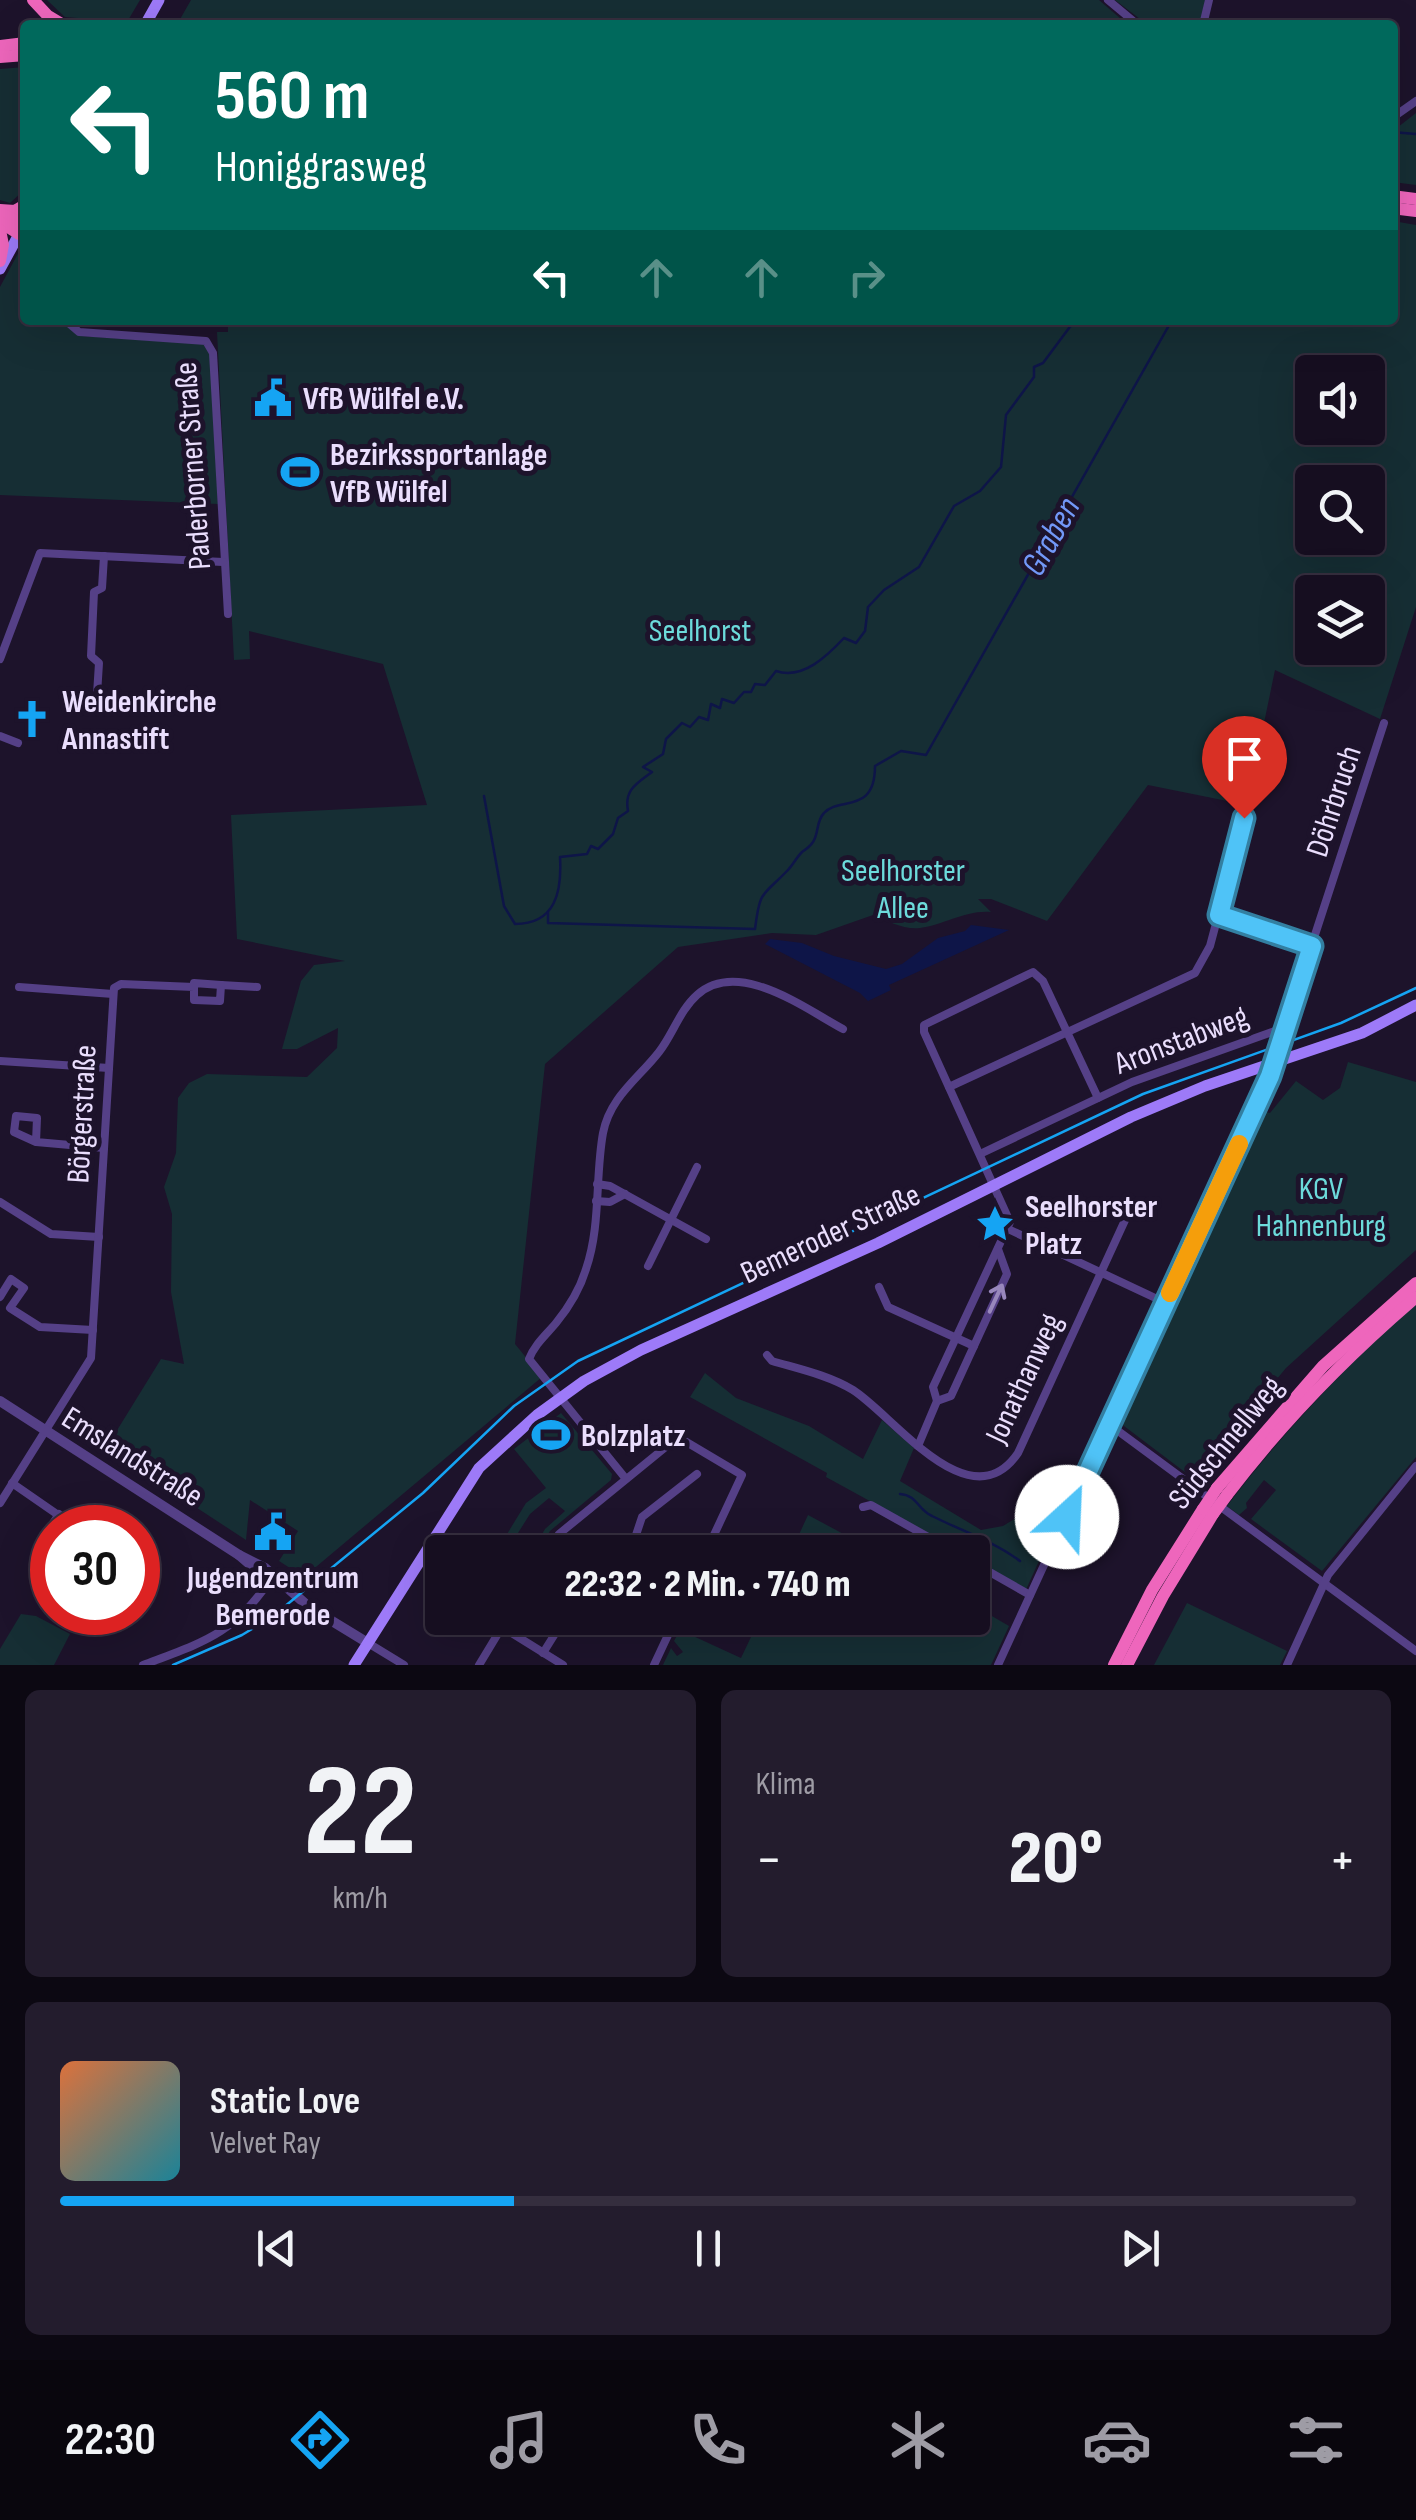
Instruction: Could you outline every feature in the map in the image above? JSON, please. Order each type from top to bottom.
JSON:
[{"type":"highway","points":[[32,0],[55,20]]},
{"type":"highway","points":[[0,230],[0,265]]},
{"type":"highway","name":"Südschnellweg","points":[[1114,1665],[1152,1590],[1222,1491],[1323,1366],[1416,1283]]},
{"type":"highway","name":"Südschnellweg","points":[[1222,1491],[1330,1375],[1416,1297]]},
{"type":"highway","name":"Südschnellweg","points":[[1127,1665],[1208,1512]]},
{"type":"main road","points":[[0,265],[20,235]]},
{"type":"main road","name":"Bemeroder Straße","points":[[354,1665],[475,1473],[559,1398],[641,1350],[878,1243],[1131,1117],[1275,1062],[1362,1034],[1416,1006]]},
{"type":"street","points":[[1108,0],[1132,20]]},
{"type":"street","name":"Paderborner Straße","points":[[71,325],[79,332],[206,341],[213,354],[228,614]]},
{"type":"street","points":[[0,659],[40,553],[223,562]]},
{"type":"street","points":[[96,710],[99,663],[91,656],[94,592],[102,588],[104,556]]},
{"type":"street","name":"Döhrbruch","points":[[998,1665],[1275,1062],[1384,723]]},
{"type":"street","points":[[0,736],[18,743]]},
{"type":"street","points":[[950,1088],[1196,972],[1210,946],[1244,818]]},
{"type":"street","points":[[1219,915],[1312,946]]},
{"type":"street","points":[[767,1355],[772,1361],[835,1381],[855,1392],[918,1446],[936,1401],[933,1386],[1010,1222],[924,1025],[1033,972],[1043,981],[1098,1098]]},
{"type":"street","points":[[626,1479],[529,1359],[581,1283],[591,1252],[604,1130],[610,1110],[663,1048],[689,1004],[708,986],[746,981],[844,1028]]},
{"type":"street","points":[[18,987],[113,994],[116,985],[121,984],[194,988]]},
{"type":"street","points":[[221,985],[220,1001],[194,1000],[194,984],[221,985],[257,987]]},
{"type":"street","name":"Börgerstraße","points":[[0,1503],[88,1364],[113,994]]},
{"type":"street","name":"Aronstabweg","points":[[980,1154],[1181,1062],[1283,1028]]},
{"type":"street","points":[[0,1061],[109,1068]]},
{"type":"street","points":[[36,1142],[104,1148]]},
{"type":"street","points":[[648,1266],[697,1168]]},
{"type":"street","points":[[598,1184],[625,1194],[706,1239]]},
{"type":"street","points":[[596,1201],[610,1202],[625,1194]]},
{"type":"street","points":[[0,1202],[52,1234],[98,1238]]},
{"type":"street","points":[[1100,1272],[1132,1205]]},
{"type":"street","points":[[1008,1229],[1166,1303]]},
{"type":"street","points":[[936,1401],[951,1396],[1007,1274],[998,1249]]},
{"type":"street","name":"Jonathanweg","points":[[918,1446],[940,1462],[974,1476],[988,1476],[1008,1468],[1018,1454],[1100,1272]]},
{"type":"street","points":[[10,1308],[24,1288],[11,1280],[0,1299],[10,1308],[40,1328],[93,1330]]},
{"type":"street","points":[[879,1287],[888,1306],[974,1346]]},
{"type":"street","name":"Emslandstraße","points":[[0,1401],[265,1568],[308,1606],[368,1643]]},
{"type":"street","points":[[1110,1424],[1416,1651]]},
{"type":"street","points":[[558,1535],[678,1437],[740,1471],[742,1476],[714,1535]]},
{"type":"street","points":[[703,1464],[710,1454]]},
{"type":"street","points":[[1287,1665],[1328,1576],[1415,1469]]},
{"type":"street","points":[[636,1535],[642,1517],[697,1474]]},
{"type":"street","points":[[12,1483],[45,1505]]},
{"type":"street","points":[[863,1507],[871,1505],[925,1535]]},
{"type":"street","points":[[990,1572],[1030,1595]]},
{"type":"street","points":[[143,1665],[230,1627],[254,1604],[272,1578]]},
{"type":"street","points":[[479,1665],[497,1635]]},
{"type":"street","points":[[515,1635],[562,1665]]},
{"type":"street","points":[[544,1653],[555,1635]]},
{"type":"street","points":[[654,1665],[668,1635]]},
{"type":"street","points":[[368,1643],[404,1665]]},
{"type":"green space","points":[[47,0],[140,0],[128,20],[65,17]]},
{"type":"green space","points":[[191,0],[1099,0],[1122,20],[180,20]]},
{"type":"green space","points":[[1115,0],[1205,0],[1201,20],[1141,20]]},
{"type":"green space","points":[[20,67],[20,194],[10,203],[0,200],[0,69]]},
{"type":"green space","points":[[1416,113],[1416,185],[1398,183],[1398,127]]},
{"type":"green space","name":"Seelhorst","points":[[1398,222],[1416,225],[1416,607],[1380,719],[1275,670],[1247,805],[1148,785],[1047,921],[991,899],[978,899],[991,912],[972,913],[920,928],[873,915],[816,935],[772,933],[678,947],[545,1064],[515,1344],[542,1377],[304,1577],[279,1561],[298,1531],[250,1500],[246,1540],[162,1485],[159,1488],[103,1453],[161,1359],[184,1364],[171,1292],[172,1214],[164,1187],[176,1153],[178,1098],[189,1083],[207,1074],[307,1077],[337,1048],[338,1028],[297,1049],[282,1049],[301,981],[314,965],[345,961],[237,939],[231,815],[427,805],[383,664],[249,631],[250,659],[234,660],[217,332],[228,332],[228,327],[1398,325]]},
{"type":"green space","points":[[20,250],[20,325],[67,325],[81,336],[204,344],[210,354],[218,504],[0,495],[0,287]]},
{"type":"green space","name":"KGV Hahnenburg","points":[[1348,1062],[1416,1082],[1416,1250],[1286,1368],[1194,1479],[1120,1423],[1118,1417],[1260,1110],[1270,1113],[1296,1081],[1323,1100],[1340,1088]]},
{"type":"green space","name":"KGV Hahnenburg","points":[[1416,1303],[1416,1457],[1322,1571],[1251,1519],[1276,1490],[1264,1480],[1239,1515],[1227,1506],[1317,1400]]},
{"type":"green space","points":[[705,1373],[736,1398],[809,1426],[863,1459],[882,1420],[914,1448],[900,1481],[981,1530],[1003,1526],[1035,1506],[1059,1517],[1024,1594],[990,1575],[990,1535],[918,1535],[874,1511],[877,1505],[826,1477],[827,1473],[690,1397]]},
{"type":"green space","points":[[561,1413],[612,1474],[611,1480],[548,1535],[542,1535],[565,1511],[549,1498],[530,1514],[517,1535],[506,1535],[526,1503],[546,1488],[514,1449]]},
{"type":"green space","points":[[808,1515],[845,1535],[799,1535]]},
{"type":"green space","points":[[1187,1603],[1287,1651],[1280,1665],[1154,1665]]},
{"type":"green space","points":[[21,1614],[30,1615],[30,1635],[69,1635],[54,1665],[0,1665],[0,1649]]},
{"type":"green space","points":[[990,1615],[1009,1626],[991,1665],[663,1665],[671,1648],[677,1656],[683,1652],[674,1641],[677,1635],[691,1635],[741,1658],[752,1635],[990,1635]]},
{"type":"shaded area","points":[[971,925],[1009,930],[889,985],[891,990],[868,1001],[860,993],[765,944],[770,939],[802,943],[886,969],[902,964],[938,938],[965,931]]},
{"type":"waterway","points":[[1398,132],[1416,134]]},
{"type":"waterway","points":[[484,796],[504,906],[515,924],[529,923],[548,912],[554,903],[560,882],[560,857],[587,854],[591,846],[598,849],[613,834],[618,818],[628,811],[630,793],[652,772],[643,767],[663,754],[666,739],[682,723],[690,727],[699,717],[708,720],[711,704],[720,708],[722,699],[734,703],[744,692],[751,692],[755,684],[765,685],[776,671],[796,672],[814,665],[844,638],[856,643],[865,631],[868,607],[884,590],[919,567],[954,506],[980,491],[1001,467],[1006,415],[1034,377],[1034,367],[1043,363],[1071,325]]},
{"type":"waterway","name":"Graben","points":[[548,912],[548,923],[755,929],[764,895],[813,842],[824,813],[863,798],[869,792],[875,766],[901,751],[926,755],[1169,325]]},
{"type":"waterway","points":[[900,1494],[910,1497],[932,1516],[1020,1561]]},
{"type":"tram line","points":[[173,1665],[242,1635],[273,1616],[423,1493],[514,1406],[578,1361],[1143,1094],[1341,1023],[1416,988]]},
{"type":"slow traffic","points":[[1170,1293],[1239,1144]]},
{"type":"place","name":"VfB Wülfel e.V.","points":[[273,398]]},
{"type":"place","name":"Bezirkssportanlage VfB Wülfel","points":[[300,472]]},
{"type":"place","name":"Weidenkirche Annastift","points":[[32,719]]},
{"type":"place","name":"Seelhorster Platz","points":[[995,1224]]},
{"type":"place","name":"Bolzplatz","points":[[551,1435]]},
{"type":"place","name":"Jugendzentrum Bemerode","points":[[273,1532]]},
{"type":"route","points":[[1067,1517],[1270,1076],[1312,946],[1219,915],[1244,818]]},
{"type":"park label","name":"Seelhorster Allee","points":[[903,888]]}]
